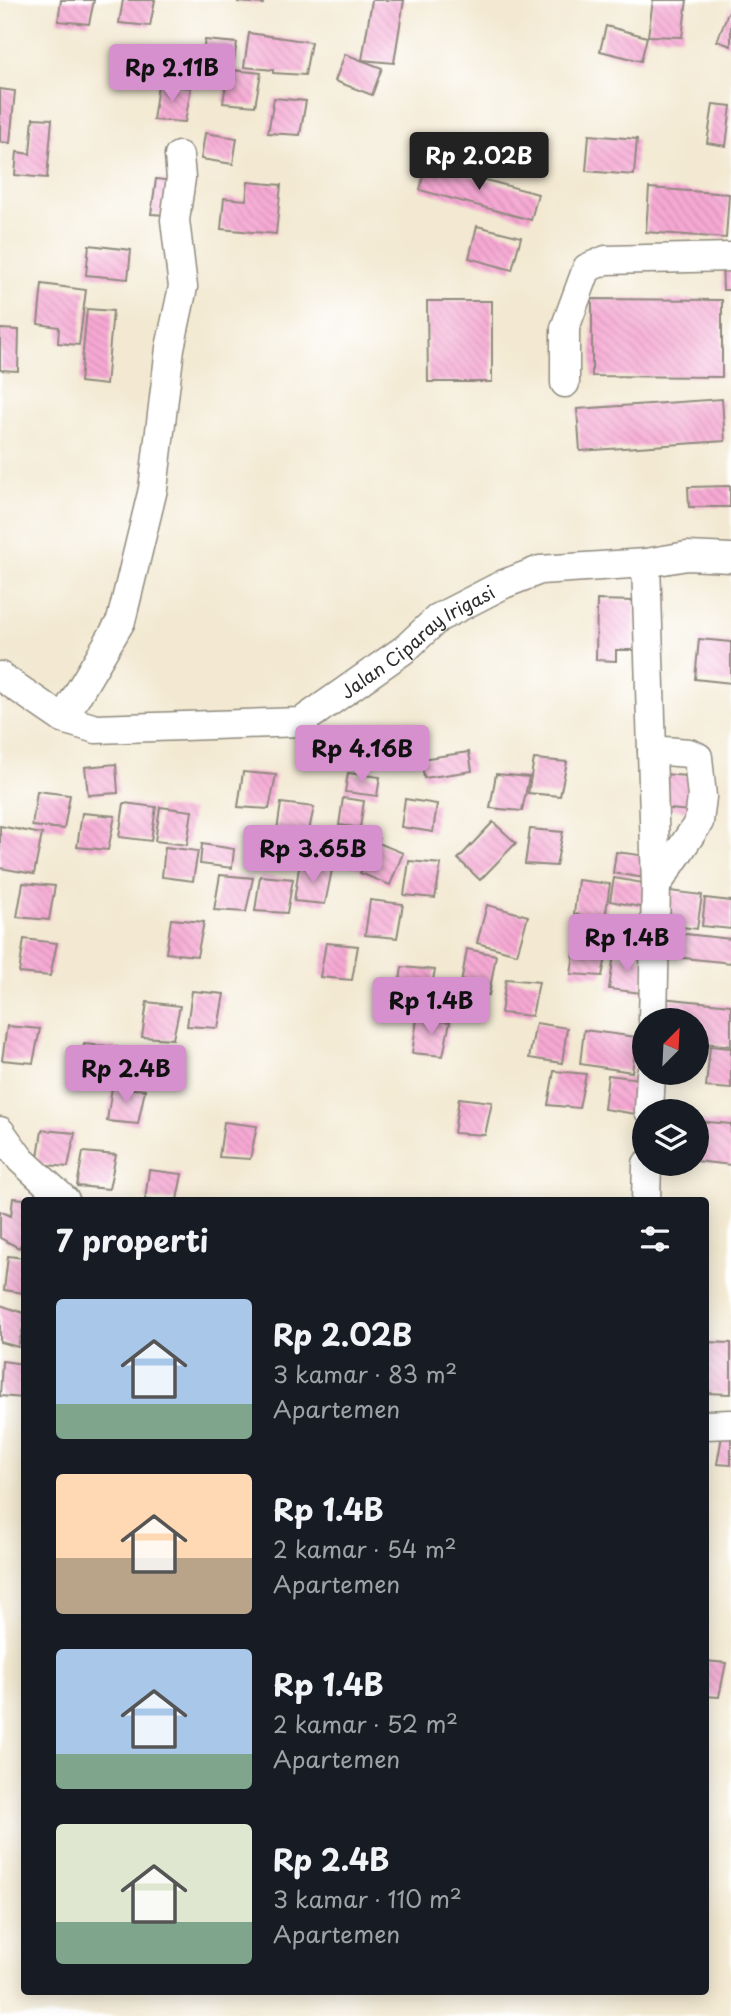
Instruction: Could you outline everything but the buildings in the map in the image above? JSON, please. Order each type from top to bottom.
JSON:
[{"type":"street","points":[[62,719],[121,621],[153,489],[170,348],[183,287],[175,220],[181,178],[179,156]]},
{"type":"street","points":[[565,383],[565,328],[587,268],[606,260],[731,257]]},
{"type":"street","name":"Jalan Ciparay Irigasi","points":[[0,676],[62,719],[96,729],[302,722],[405,649],[438,618],[504,584],[540,570],[646,563],[687,556],[731,558]]},
{"type":"street","points":[[646,563],[656,886],[653,1008]]},
{"type":"street","points":[[652,750],[696,755],[702,797],[699,822],[656,886]]},
{"type":"street","points":[[0,1131],[21,1160],[62,1197]]},
{"type":"street","points":[[646,1197],[647,1176]]},
{"type":"street","points":[[709,1425],[731,1424]]}]
